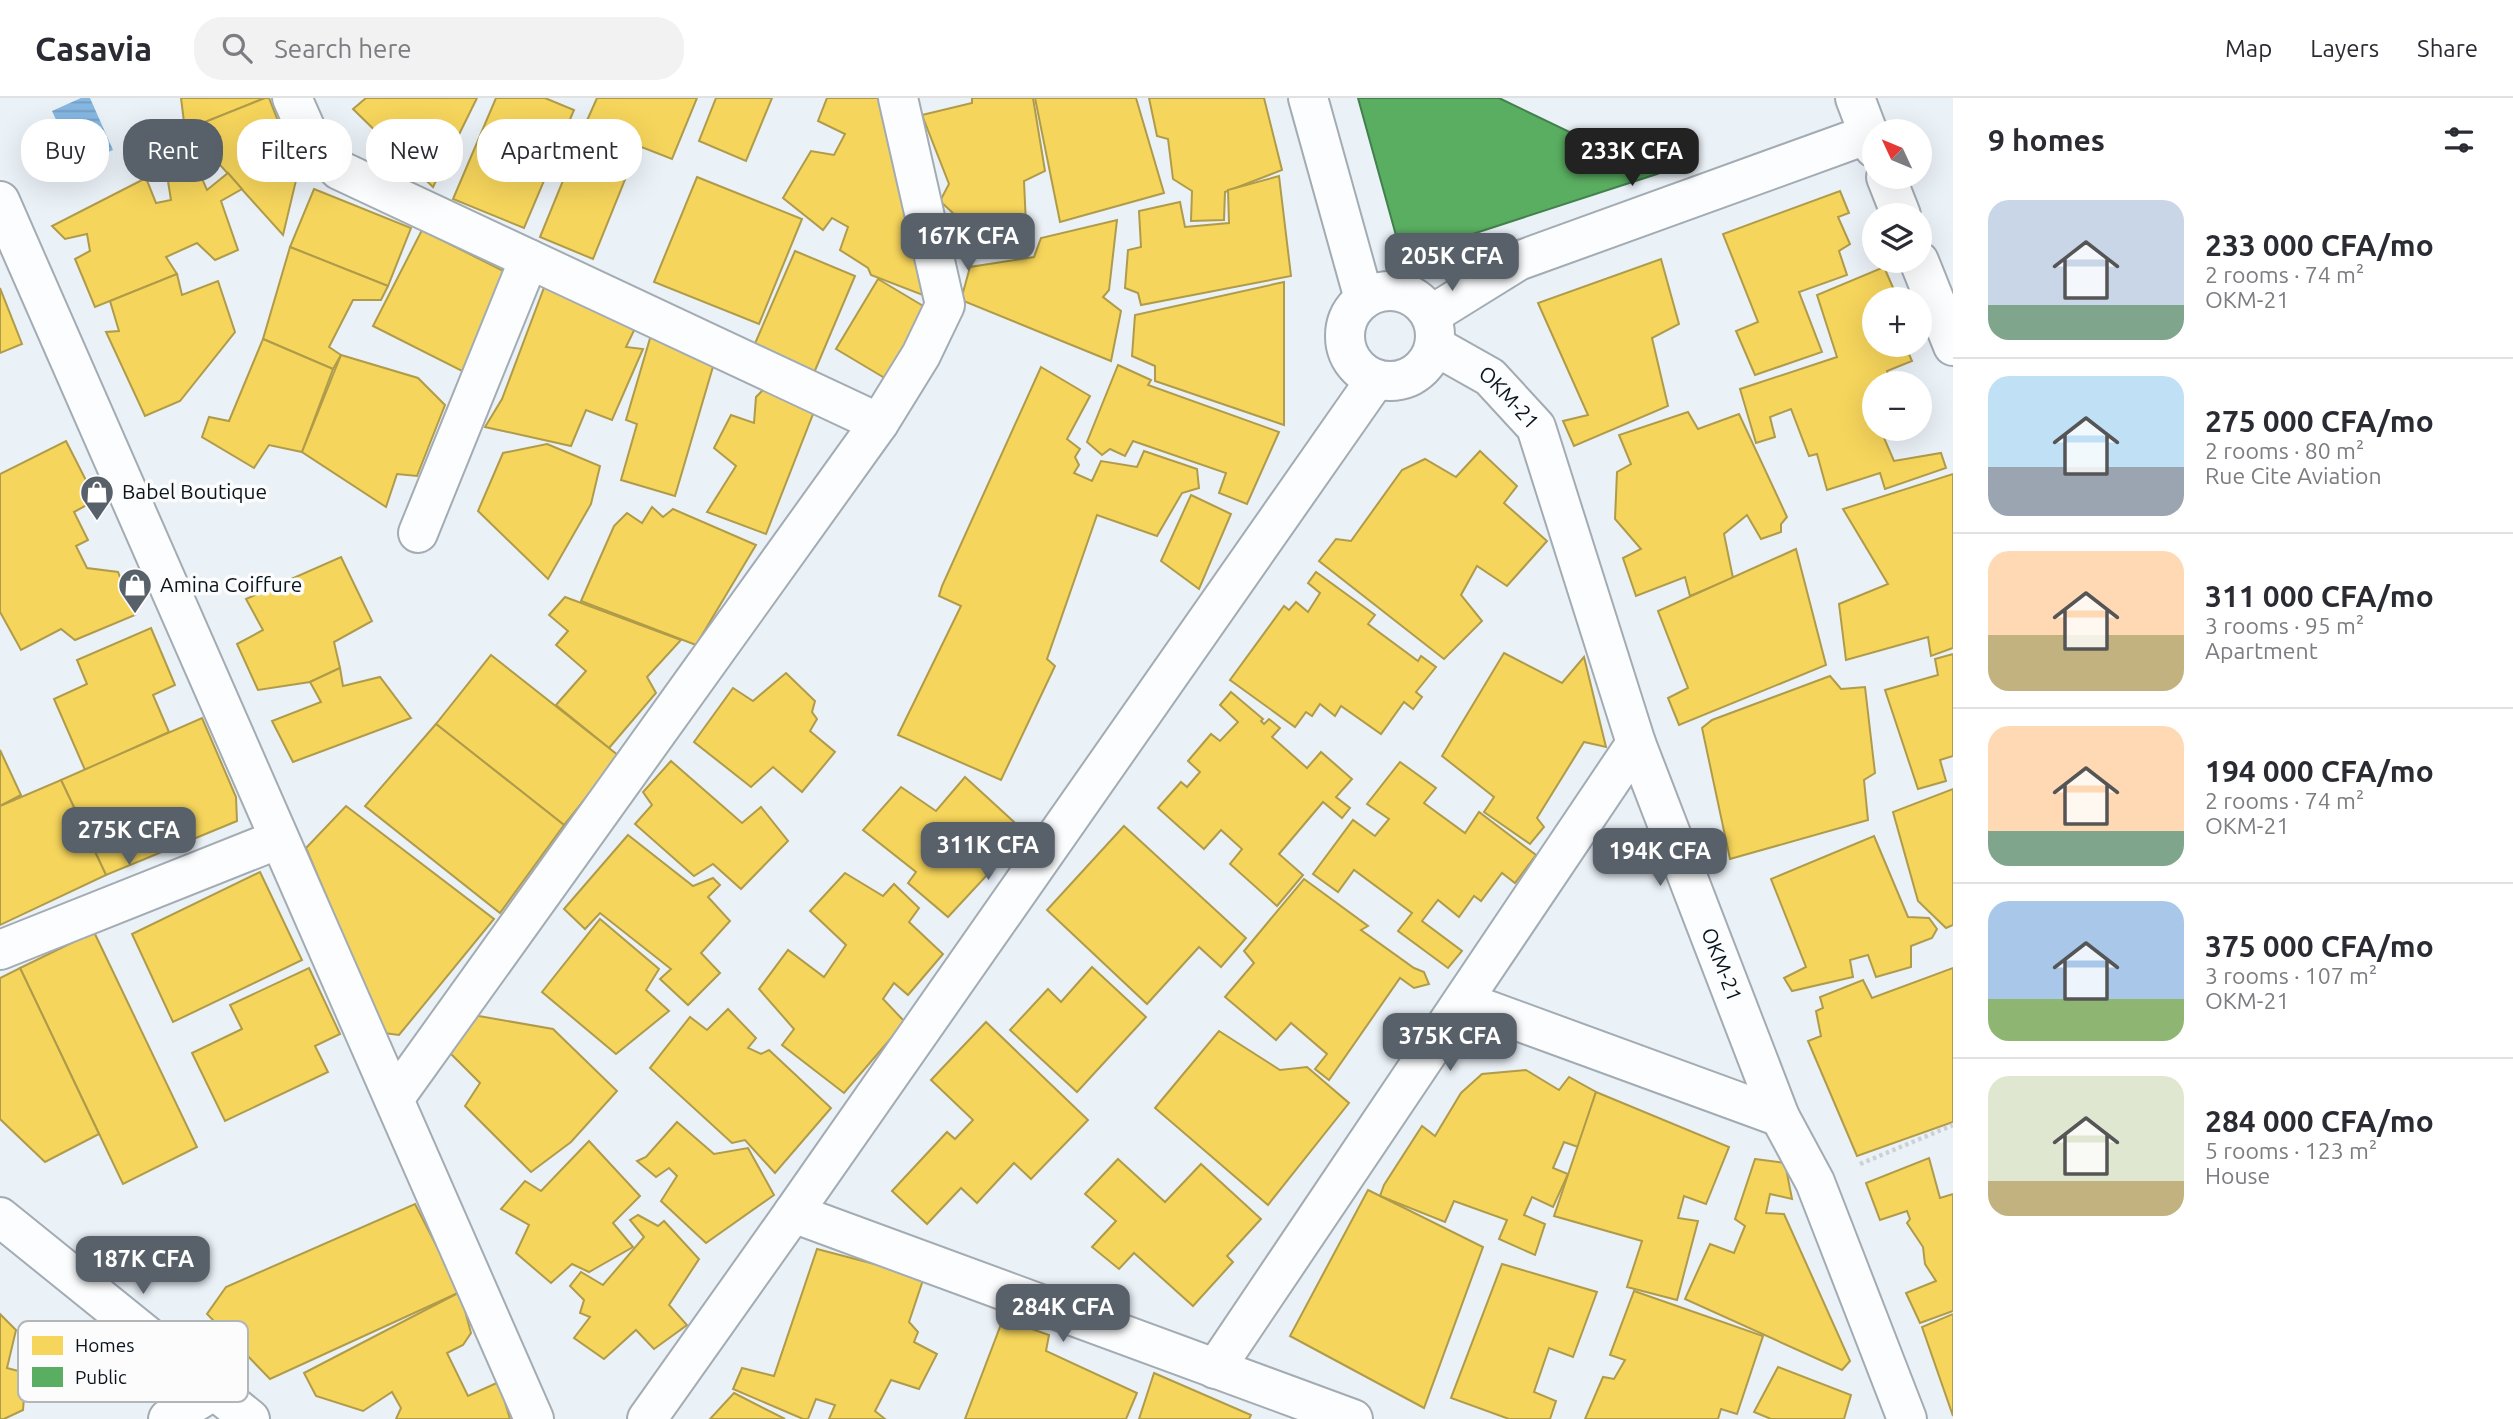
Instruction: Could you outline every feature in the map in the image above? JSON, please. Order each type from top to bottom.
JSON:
[{"type":"street","points":[[292,98],[309,136],[339,170],[879,423]]},
{"type":"street","points":[[394,1099],[879,423],[921,355],[945,305],[898,98]]},
{"type":"street","points":[[1308,98],[1364,299]]},
{"type":"street","points":[[1855,98],[1863,119]]},
{"type":"street","points":[[1433,331],[1518,261],[1862,144]]},
{"type":"street","points":[[0,201],[534,1419]]},
{"type":"street","points":[[418,533],[529,259]]},
{"type":"street","points":[[1924,273],[1953,346]]},
{"type":"street","points":[[1394,290],[1409,294],[1422,303],[1433,331],[1429,360],[1418,372],[1404,379],[1376,379],[1363,372],[1353,362],[1347,350],[1345,335],[1347,321],[1354,308],[1378,292],[1394,290]]},
{"type":"street","name":"OKM-21","points":[[1433,331],[1490,377],[1536,427],[1636,743],[1780,1117],[1815,1182],[1907,1419]]},
{"type":"street","points":[[647,1419],[1376,379]]},
{"type":"street","points":[[1215,1368],[1636,743]]},
{"type":"street","points":[[0,950],[279,839]]},
{"type":"street","points":[[1462,1001],[1780,1117]]},
{"type":"street","points":[[793,1213],[1353,1419]]},
{"type":"street","points":[[0,1217],[127,1321]]},
{"type":"street","points":[[169,1419],[196,1402]]},
{"type":"street","points":[[228,1402],[250,1419]]},
{"type":"path","points":[[1815,1182],[1953,1125]]},
{"type":"water","points":[[81,98],[90,98],[99,119],[56,119],[52,111]]},
{"type":"building: Homes","points":[[181,98],[265,98],[212,119],[184,119]]},
{"type":"building: Homes","points":[[269,98],[277,119],[237,119],[237,182],[296,182],[283,235],[223,168],[223,119],[212,119]]},
{"type":"building: Homes","points":[[366,98],[477,98],[463,126],[463,119],[366,119],[366,122],[353,109]]},
{"type":"building: Homes","points":[[496,98],[545,98],[574,110],[570,119],[487,119]]},
{"type":"building: Homes","points":[[597,98],[697,98],[672,159],[642,147],[642,119],[588,119]]},
{"type":"building: Homes","points":[[716,98],[772,98],[746,161],[699,141]]},
{"type":"building: Homes","points":[[827,98],[886,98],[933,299],[871,275],[868,268],[840,250],[848,227],[832,218],[823,230],[783,198],[811,151],[834,155],[845,134],[818,121]]},
{"type":"building: Homes","points":[[972,98],[1033,98],[1045,171],[1024,181],[1027,247],[971,259],[958,236],[955,215],[940,201],[949,184],[922,115],[972,103]]},
{"type":"building: Homes","points":[[1035,98],[1136,98],[1164,193],[1060,222]]},
{"type":"building: Homes","points":[[1149,98],[1264,98],[1282,170],[1225,192],[1224,220],[1191,221],[1192,191],[1173,179],[1168,139],[1157,136]]},
{"type":"building: Homes","points":[[477,143],[477,182],[543,182],[524,228],[453,199],[460,182],[463,182],[463,176]]},
{"type":"building: Homes","points":[[228,173],[242,189],[221,201],[238,250],[215,260],[197,243],[166,257],[177,274],[95,307],[75,259],[90,251],[87,234],[65,239],[52,226],[138,182],[148,182],[156,203],[171,200],[168,182],[204,182],[207,190],[217,182],[223,182],[223,177]]},
{"type":"building: Homes","points":[[1279,176],[1291,276],[1141,305],[1138,293],[1125,288],[1128,250],[1141,247],[1139,211],[1180,202],[1185,227],[1229,223],[1228,190]]},
{"type":"building: Homes","points":[[697,177],[802,219],[759,324],[654,282]]},
{"type":"building: Homes","points":[[562,182],[624,182],[593,259],[540,237]]},
{"type":"building: Homes","points":[[314,189],[411,228],[388,286],[290,247]]},
{"type":"building: Homes","points":[[1840,191],[1849,213],[1838,217],[1850,244],[1839,251],[1847,275],[1799,292],[1822,352],[1755,375],[1736,331],[1758,322],[1723,234]]},
{"type":"building: Homes","points":[[1117,220],[1109,290],[1103,297],[1121,311],[1111,361],[961,300],[970,267],[1034,257],[1041,238]]},
{"type":"building: Homes","points":[[422,230],[511,275],[462,371],[373,326]]},
{"type":"building: Homes","points":[[290,247],[388,286],[381,300],[353,300],[329,347],[341,355],[333,369],[263,339]]},
{"type":"building: Homes","points":[[795,251],[855,276],[811,380],[750,355]]},
{"type":"building: Homes","points":[[1661,259],[1679,324],[1652,338],[1668,406],[1574,446],[1563,421],[1588,415],[1538,303]]},
{"type":"building: Homes","points":[[1870,273],[1887,273],[1893,287],[1862,287],[1862,357],[1910,357],[1912,361],[1887,371],[1862,371],[1862,441],[1885,441],[1894,461],[1941,453],[1946,468],[1885,489],[1880,473],[1827,490],[1817,454],[1809,456],[1791,409],[1770,417],[1775,437],[1756,443],[1740,389],[1837,357],[1817,295]]},
{"type":"building: Homes","points":[[177,274],[182,295],[218,281],[235,332],[180,401],[145,416],[106,332],[119,331],[110,301]]},
{"type":"building: Homes","points":[[548,277],[640,318],[626,347],[643,349],[612,420],[586,410],[571,446],[485,427],[502,399]]},
{"type":"building: Homes","points":[[878,279],[935,313],[893,383],[836,349]]},
{"type":"building: Homes","points":[[1284,282],[1284,425],[1155,381],[1155,366],[1132,356],[1135,315]]},
{"type":"building: Homes","points":[[0,288],[22,344],[0,353]]},
{"type":"building: Homes","points":[[651,335],[717,353],[675,496],[621,480],[637,424],[626,420]]},
{"type":"building: Homes","points":[[263,339],[333,369],[302,452],[269,445],[254,468],[202,437],[209,417],[229,421]]},
{"type":"building: Homes","points":[[341,355],[418,378],[445,405],[417,476],[397,474],[386,507],[302,452]]},
{"type":"building: Homes","points":[[1118,365],[1151,380],[1148,385],[1279,432],[1247,504],[1219,493],[1226,473],[1133,441],[1125,456],[1110,449],[1102,455],[1087,442]]},
{"type":"building: Homes","points":[[1041,367],[1090,396],[1067,439],[1080,449],[1075,457],[1079,465],[1074,473],[1092,481],[1101,461],[1137,467],[1144,451],[1197,469],[1199,488],[1182,493],[1157,536],[1097,515],[1047,659],[1055,666],[1001,780],[898,735],[961,606],[939,596],[942,586]]},
{"type":"building: Homes","points":[[770,383],[815,409],[766,534],[707,512],[736,466],[714,448],[731,415],[754,423],[756,397]]},
{"type":"building: Homes","points":[[1688,412],[1698,429],[1739,414],[1787,517],[1781,524],[1781,532],[1761,539],[1747,515],[1724,534],[1733,578],[1690,596],[1685,577],[1636,596],[1623,558],[1641,549],[1615,519],[1617,472],[1631,464],[1619,435]]},
{"type":"building: Homes","points":[[66,441],[96,500],[74,512],[88,540],[76,546],[87,568],[118,572],[135,615],[75,640],[61,629],[21,650],[0,612],[0,474]]},
{"type":"building: Homes","points":[[547,444],[600,466],[591,504],[548,579],[478,511],[503,453]]},
{"type":"building: Homes","points":[[1480,451],[1517,486],[1504,503],[1547,541],[1507,586],[1477,566],[1461,595],[1482,621],[1444,659],[1319,561],[1336,539],[1351,541],[1402,470],[1425,459],[1456,477]]},
{"type":"building: Homes","points":[[1953,474],[1953,648],[1931,656],[1928,637],[1846,660],[1839,604],[1888,584],[1843,509]]},
{"type":"building: Homes","points":[[1191,495],[1231,514],[1199,589],[1161,561]]},
{"type":"building: Homes","points":[[652,507],[663,517],[673,509],[756,545],[696,645],[581,601],[614,526],[627,513],[642,523]]},
{"type":"building: Homes","points":[[1796,549],[1826,665],[1679,725],[1668,698],[1688,688],[1658,611]]},
{"type":"building: Homes","points":[[341,557],[372,621],[334,642],[340,668],[310,682],[258,690],[237,644],[263,630],[246,599]]},
{"type":"building: Homes","points":[[1316,572],[1375,615],[1368,624],[1418,661],[1421,656],[1436,667],[1416,692],[1422,697],[1413,709],[1404,702],[1381,734],[1341,706],[1335,716],[1320,704],[1312,716],[1306,712],[1295,727],[1230,680],[1284,606],[1289,610],[1296,602],[1308,612],[1320,593],[1308,583]]},
{"type":"building: Homes","points":[[565,597],[681,640],[647,677],[656,693],[609,748],[556,705],[586,671],[556,645],[568,631],[549,615]]},
{"type":"building: Homes","points":[[151,628],[175,685],[153,695],[169,732],[85,770],[54,699],[87,684],[77,660]]},
{"type":"building: Homes","points":[[1504,653],[1562,683],[1584,657],[1606,747],[1584,742],[1537,818],[1544,827],[1530,844],[1484,812],[1494,797],[1442,756]]},
{"type":"building: Homes","points":[[1953,654],[1953,756],[1940,760],[1946,781],[1918,789],[1885,690],[1938,675],[1935,659]]},
{"type":"building: Homes","points":[[491,655],[619,756],[564,825],[436,724]]},
{"type":"building: Homes","points":[[340,668],[343,686],[380,677],[411,718],[293,762],[272,721],[321,702],[310,682]]},
{"type":"building: Homes","points":[[786,673],[815,701],[812,712],[817,719],[810,731],[835,752],[802,792],[773,767],[751,787],[694,742],[733,688],[753,701]]},
{"type":"building: Homes","points":[[1830,676],[1841,689],[1865,687],[1875,773],[1864,780],[1868,820],[1730,859],[1702,728],[1712,720]]},
{"type":"building: Homes","points":[[1231,692],[1263,719],[1261,721],[1264,724],[1269,719],[1280,728],[1272,737],[1307,768],[1321,752],[1352,779],[1336,797],[1350,808],[1342,818],[1323,802],[1279,854],[1303,875],[1277,906],[1230,864],[1242,849],[1221,830],[1204,849],[1158,808],[1181,782],[1187,787],[1200,772],[1188,761],[1211,734],[1220,741],[1238,722],[1220,705]]},
{"type":"building: Homes","points":[[202,718],[236,797],[237,821],[106,875],[61,780]]},
{"type":"building: Homes","points":[[436,724],[564,825],[500,913],[365,806]]},
{"type":"building: Homes","points":[[0,750],[21,795],[0,806]]},
{"type":"building: Homes","points":[[671,761],[742,823],[761,807],[788,841],[741,889],[713,864],[694,876],[635,824],[652,805],[643,792]]},
{"type":"building: Homes","points":[[1400,762],[1436,788],[1424,803],[1465,833],[1479,812],[1536,855],[1515,883],[1502,873],[1481,901],[1474,896],[1459,917],[1438,900],[1422,921],[1462,951],[1448,968],[1398,931],[1412,913],[1354,870],[1338,892],[1313,874],[1353,820],[1375,836],[1389,819],[1367,804]]},
{"type":"building: Homes","points":[[965,777],[1026,833],[948,917],[908,883],[916,872],[863,830],[901,787],[936,811]]},
{"type":"building: Homes","points":[[61,780],[106,875],[0,925],[0,806]]},
{"type":"building: Homes","points":[[1953,789],[1953,925],[1946,928],[1918,901],[1893,812]]},
{"type":"building: Homes","points":[[346,806],[494,919],[399,1035],[384,1033],[306,848]]},
{"type":"building: Homes","points":[[1124,826],[1246,938],[1221,967],[1199,947],[1147,1004],[1047,910]]},
{"type":"building: Homes","points":[[628,835],[693,886],[713,878],[720,885],[708,897],[730,921],[701,953],[720,973],[688,1005],[660,979],[671,969],[600,913],[585,929],[564,909]]},
{"type":"building: Homes","points":[[1874,836],[1908,917],[1929,918],[1937,929],[1932,938],[1911,946],[1911,967],[1876,977],[1868,955],[1850,960],[1853,977],[1792,991],[1784,978],[1806,967],[1771,879]]},
{"type":"building: Homes","points":[[260,872],[302,960],[173,1022],[132,934]]},
{"type":"building: Homes","points":[[845,873],[883,896],[894,884],[919,908],[909,922],[943,954],[908,995],[894,983],[883,999],[905,1022],[844,1093],[782,1045],[794,1029],[759,989],[788,950],[824,977],[846,945],[810,911]]},
{"type":"building: Homes","points":[[1304,879],[1368,926],[1361,930],[1414,968],[1424,972],[1429,984],[1414,988],[1400,978],[1329,1080],[1315,1069],[1327,1054],[1291,1023],[1276,1040],[1225,997],[1254,963],[1244,951]]},
{"type":"building: Homes","points":[[600,919],[659,969],[646,990],[669,1011],[616,1054],[542,992]]},
{"type":"building: Homes","points":[[94,932],[197,1147],[123,1184],[20,968]]},
{"type":"building: Homes","points":[[1092,967],[1146,1017],[1077,1092],[1010,1030],[1048,989],[1061,1002]]},
{"type":"building: Homes","points":[[20,968],[99,1134],[45,1162],[0,1119],[0,978]]},
{"type":"building: Homes","points":[[309,968],[340,1034],[315,1046],[328,1072],[225,1121],[192,1053],[242,1029],[230,1005]]},
{"type":"building: Homes","points":[[1953,968],[1953,1122],[1857,1156],[1808,1041],[1821,1036],[1816,1011],[1823,1008],[1820,997],[1863,980],[1872,998]]},
{"type":"building: Homes","points":[[728,1009],[756,1038],[748,1048],[761,1054],[769,1050],[831,1108],[775,1173],[745,1140],[732,1143],[650,1068],[690,1017],[707,1030]]},
{"type":"building: Homes","points":[[473,1015],[553,1029],[617,1091],[571,1142],[531,1172],[465,1106],[480,1083],[444,1047]]},
{"type":"building: Homes","points":[[986,1022],[1088,1120],[1031,1179],[1014,1163],[977,1203],[961,1188],[927,1224],[892,1191],[947,1132],[955,1139],[973,1120],[931,1080]]},
{"type":"building: Homes","points":[[1219,1031],[1280,1070],[1307,1067],[1349,1103],[1268,1205],[1155,1108]]},
{"type":"building: Homes","points":[[1526,1070],[1559,1090],[1569,1077],[1596,1092],[1578,1147],[1564,1142],[1553,1168],[1568,1174],[1553,1207],[1532,1197],[1524,1215],[1545,1224],[1535,1255],[1499,1239],[1507,1220],[1454,1201],[1445,1222],[1380,1196],[1384,1185],[1422,1126],[1435,1136],[1461,1093],[1482,1074]]},
{"type":"building: Homes","points":[[1596,1092],[1729,1147],[1706,1204],[1684,1196],[1678,1218],[1698,1221],[1677,1300],[1627,1287],[1642,1241],[1554,1216]]},
{"type":"building: Homes","points":[[677,1122],[714,1154],[748,1148],[774,1195],[706,1243],[661,1201],[677,1176],[669,1168],[656,1177],[637,1161],[646,1157]]},
{"type":"building: Homes","points":[[589,1141],[640,1196],[613,1223],[633,1247],[589,1272],[572,1264],[551,1283],[516,1253],[529,1225],[501,1209],[525,1181],[541,1191]]},
{"type":"building: Homes","points":[[1929,1158],[1940,1198],[1953,1194],[1953,1311],[1920,1323],[1906,1293],[1936,1281],[1925,1264],[1923,1247],[1907,1223],[1910,1219],[1907,1211],[1880,1220],[1866,1183]]},
{"type":"building: Homes","points":[[1118,1159],[1165,1202],[1201,1164],[1261,1219],[1227,1256],[1233,1262],[1193,1306],[1134,1253],[1119,1269],[1092,1247],[1116,1221],[1085,1194]]},
{"type":"building: Homes","points":[[1755,1159],[1785,1163],[1792,1199],[1770,1194],[1766,1213],[1784,1214],[1850,1361],[1842,1370],[1685,1299],[1710,1244],[1734,1253],[1745,1226],[1735,1219]]},
{"type":"building: Homes","points":[[1368,1190],[1483,1247],[1424,1408],[1290,1336]]},
{"type":"building: Homes","points":[[415,1204],[460,1292],[270,1379],[248,1356],[248,1321],[214,1321],[207,1314],[226,1287]]},
{"type":"building: Homes","points":[[638,1215],[658,1226],[664,1221],[699,1259],[669,1305],[687,1325],[654,1349],[636,1330],[604,1359],[574,1338],[590,1317],[580,1313],[584,1300],[570,1286],[581,1272],[603,1285],[644,1237],[630,1220]]},
{"type":"building: Homes","points":[[817,1249],[924,1277],[909,1322],[918,1332],[914,1342],[937,1354],[919,1389],[891,1380],[875,1411],[885,1419],[829,1419],[835,1405],[816,1399],[808,1419],[803,1419],[733,1389],[742,1368],[774,1376]]},
{"type":"building: Homes","points":[[1502,1264],[1597,1292],[1573,1357],[1549,1348],[1534,1392],[1556,1401],[1550,1419],[1509,1419],[1451,1398]]},
{"type":"building: Homes","points":[[1634,1291],[1763,1336],[1737,1414],[1721,1409],[1718,1419],[1585,1419],[1603,1377],[1614,1379],[1625,1360],[1610,1355]]},
{"type":"building: Homes","points":[[460,1292],[471,1333],[463,1345],[447,1353],[468,1396],[499,1382],[510,1419],[396,1419],[401,1408],[392,1392],[363,1411],[316,1396],[304,1373]]},
{"type":"building: Homes","points":[[0,1314],[16,1330],[7,1368],[18,1371],[18,1402],[24,1402],[23,1410],[0,1419]]},
{"type":"building: Homes","points":[[1953,1314],[1953,1416],[1922,1327]]},
{"type":"building: Homes","points":[[1003,1319],[1049,1335],[1046,1351],[1137,1393],[1126,1419],[965,1419]]},
{"type":"building: Homes","points":[[1778,1367],[1851,1395],[1844,1419],[1771,1419],[1754,1412]]},
{"type":"building: Homes","points":[[1154,1373],[1251,1415],[1249,1419],[1139,1419]]},
{"type":"building: Homes","points":[[734,1393],[785,1419],[710,1419]]},
{"type":"building: Public","points":[[1358,98],[1499,98],[1657,174],[1402,257]]},
{"type":"place","name":"Babel Boutique","points":[[97,522]]},
{"type":"place","name":"Amina Coiffure","points":[[135,615]]}]
